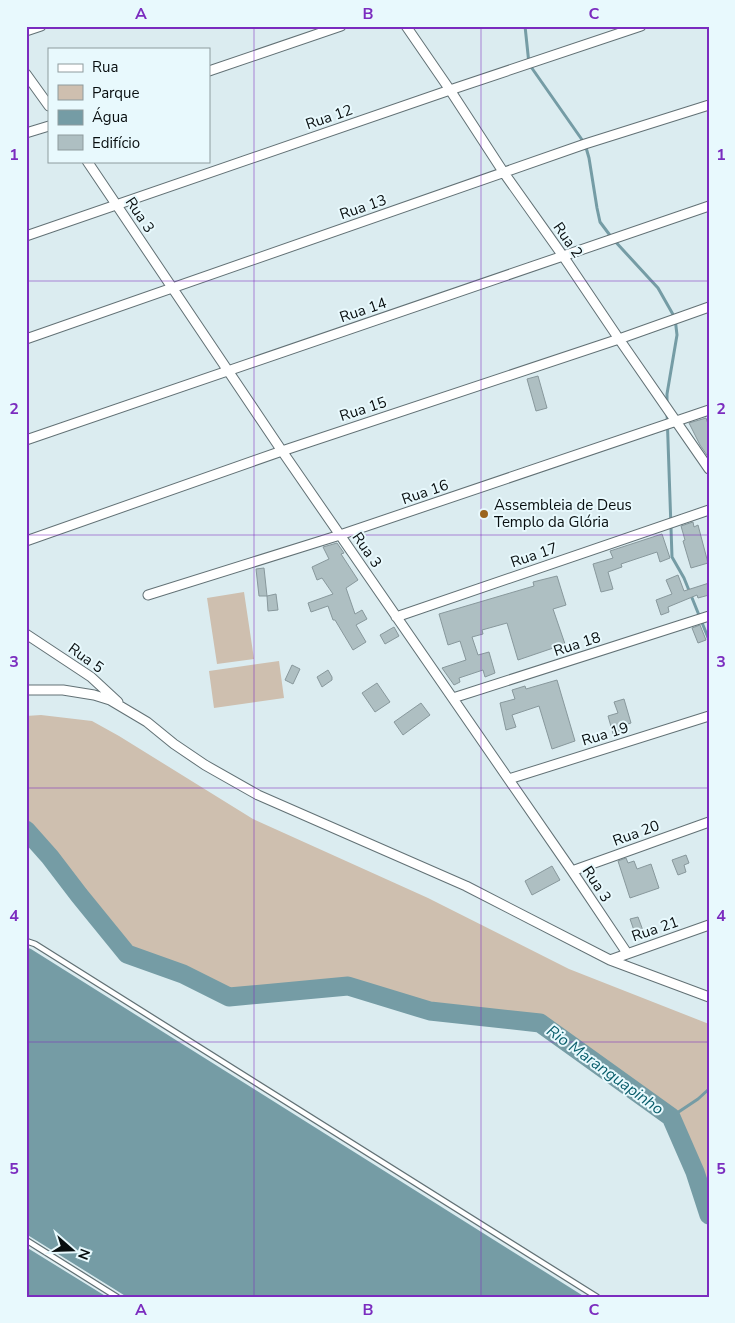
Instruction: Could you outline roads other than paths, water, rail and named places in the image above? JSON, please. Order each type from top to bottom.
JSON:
[{"type":"street","points":[[26,31],[41,26]]},
{"type":"street","points":[[210,71],[341,26]]},
{"type":"street","name":"Rua 2","points":[[406,26],[504,173],[709,469]]},
{"type":"street","name":"Rua 12","points":[[26,236],[641,26]]},
{"type":"street","points":[[26,74],[48,105]]},
{"type":"street","name":"Rua 13","points":[[26,339],[585,144],[709,105]]},
{"type":"street","points":[[26,133],[48,126]]},
{"type":"street","name":"Rua 3","points":[[88,162],[228,371],[572,870],[627,953]]},
{"type":"street","name":"Rua 14","points":[[26,440],[709,206]]},
{"type":"street","name":"Rua 15","points":[[26,541],[282,450],[619,339],[709,307]]},
{"type":"street","name":"Rua 16","points":[[148,596],[340,535],[709,410]]},
{"type":"street","name":"Rua 17","points":[[396,616],[709,510]]},
{"type":"street","name":"Rua 18","points":[[453,698],[709,616]]},
{"type":"street","name":"Rua 5","points":[[26,634],[91,677],[125,710]]},
{"type":"street","points":[[26,690],[63,690],[94,695],[110,700],[147,722],[174,744],[205,764],[258,795],[466,886],[610,960],[709,997]]},
{"type":"street","name":"Rua 19","points":[[509,779],[709,716]]},
{"type":"street","name":"Rua 20","points":[[572,870],[709,822]]},
{"type":"street","name":"Rua 21","points":[[610,960],[709,925]]},
{"type":"lane","points":[[26,941],[36,944],[597,1297]]},
{"type":"lane","points":[[26,1240],[117,1297]]},
{"type":"water","points":[[26,947],[585,1297],[127,1297],[26,1234]]},
{"type":"water","points":[[26,1247],[107,1297],[26,1297]]},
{"type":"waterway","points":[[525,26],[529,64],[585,144],[600,222],[612,238],[658,288],[675,318],[677,335],[667,404]]},
{"type":"waterway","points":[[667,412],[672,557],[684,578],[709,640]]},
{"type":"waterway","name":"Rio Maranguapinho","points":[[26,830],[50,857],[127,954],[183,974],[229,997],[348,986],[430,1011],[540,1023],[671,1117],[695,1172],[709,1215]]},
{"type":"waterway","points":[[671,1117],[698,1099],[709,1089]]},
{"type":"place","name":"Assembleia de Deus Templo da Glória","points":[[484,514]]}]
